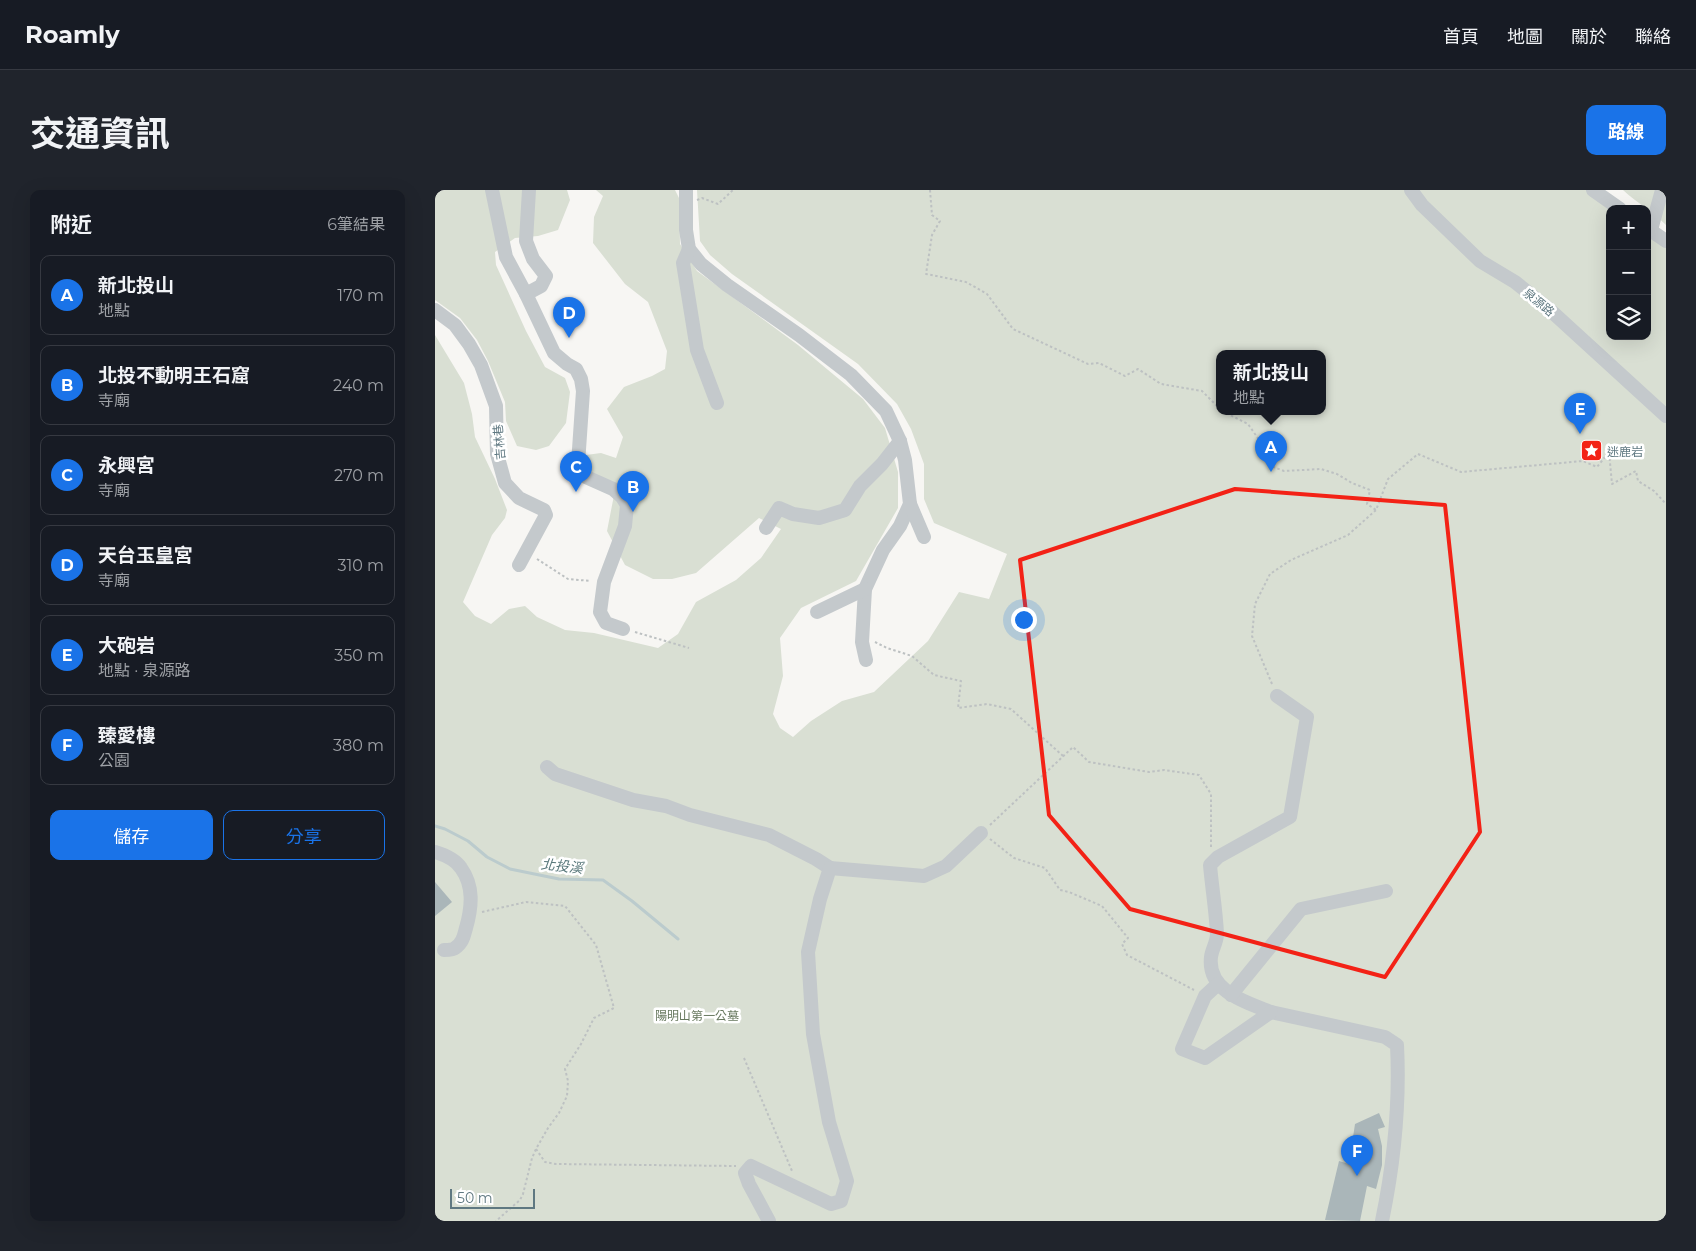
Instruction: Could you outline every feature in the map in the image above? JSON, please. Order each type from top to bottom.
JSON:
[{"type":"street","points":[[492,190],[506,257],[554,353],[576,369],[581,380],[583,391],[578,464],[586,477],[613,489],[627,506],[625,526],[603,582],[600,612],[606,623],[623,629]]},
{"type":"street","points":[[526,294],[541,286],[546,276],[533,259],[526,241],[529,190]]},
{"type":"street","points":[[686,190],[686,230],[689,249],[701,264],[727,285],[851,374],[885,411],[900,441],[905,460],[910,504],[924,537]]},
{"type":"street","name":"泉源路","points":[[1411,190],[1422,205],[1480,261],[1515,282],[1550,310],[1666,416]]},
{"type":"street","points":[[1593,190],[1614,205]]},
{"type":"street","points":[[1651,223],[1662,190]]},
{"type":"street","points":[[1651,230],[1666,241]]},
{"type":"street","points":[[689,249],[683,263],[697,350],[717,403]]},
{"type":"street","name":"吉林巷","points":[[435,310],[455,325],[481,365],[496,406],[497,454],[505,483],[519,498],[544,510],[546,515],[519,565]]},
{"type":"street","points":[[766,528],[779,508],[793,514],[819,518],[845,510],[860,486],[883,464],[900,441]]},
{"type":"street","points":[[866,660],[862,642],[865,589],[883,550],[900,526],[910,504]]},
{"type":"street","points":[[817,612],[865,589]]},
{"type":"street","points":[[1277,696],[1307,717],[1290,817],[1215,860],[1210,865],[1217,937],[1211,956],[1212,969],[1218,984],[1231,995],[1271,1012],[1385,1037],[1397,1045],[1397,1110],[1394,1146],[1382,1221]]},
{"type":"street","points":[[547,767],[555,774],[633,800],[666,806],[690,815],[769,835],[830,868],[924,876],[946,866],[981,832]]},
{"type":"street","points":[[435,852],[446,855],[460,866],[469,880],[471,898],[470,914],[463,939],[455,948],[444,950]]},
{"type":"street","points":[[769,1221],[745,1173],[751,1166],[831,1204],[841,1201],[847,1181],[829,1122],[813,1034],[808,952],[820,899],[830,868]]},
{"type":"street","points":[[1231,995],[1301,909],[1386,891]]},
{"type":"street","points":[[1218,984],[1205,996],[1183,1049],[1205,1058],[1271,1012]]},
{"type":"path","points":[[687,206],[702,198],[718,204],[733,190]]},
{"type":"path","points":[[930,190],[933,215],[940,221],[932,235],[926,274],[966,282],[987,294],[1013,330],[1089,364],[1099,363],[1125,376],[1138,369],[1161,384],[1202,391],[1216,405]]},
{"type":"path","points":[[1231,415],[1248,424],[1262,444],[1261,451],[1269,465],[1284,471],[1321,469],[1337,474],[1352,483],[1370,490],[1367,504],[1375,510]]},
{"type":"path","points":[[1277,696],[1252,636],[1255,604],[1270,574],[1291,560],[1348,535],[1375,510],[1388,479],[1418,454],[1461,472],[1583,460],[1597,467],[1609,452],[1612,484],[1636,472],[1638,482],[1654,491],[1666,504]]},
{"type":"path","points":[[526,552],[568,579],[603,582]]},
{"type":"path","points":[[623,629],[689,648]]},
{"type":"path","points":[[862,636],[887,648],[912,656],[935,675],[961,682],[958,708],[987,704],[1011,709],[1063,756]]},
{"type":"path","points":[[1205,996],[1127,955],[1122,944],[1128,938],[1102,906],[1060,890],[1045,868],[1013,858],[981,832],[1073,747],[1089,762],[1149,772],[1164,770],[1199,775],[1211,794],[1210,843],[1215,860]]},
{"type":"path","points":[[470,914],[526,902],[565,906],[596,944],[614,1008],[594,1018],[581,1044],[565,1069],[568,1081],[567,1096],[559,1113],[535,1149],[523,1194],[520,1200],[496,1221]]},
{"type":"path","points":[[744,1058],[799,1190]]},
{"type":"path","points":[[535,1149],[545,1162],[556,1164],[751,1166]]},
{"type":"highlighted area","points":[[1235,489],[1445,505],[1480,832],[1385,977],[1130,909],[1049,815],[1020,560]]},
{"type":"green space","points":[[435,190],[567,190],[570,200],[558,230],[538,236],[515,238],[495,252],[496,265],[526,331],[545,367],[565,378],[570,392],[566,423],[549,446],[536,450],[517,446],[506,421],[505,402],[477,340],[460,318],[435,300]]},
{"type":"green space","name":"陽明山第一公墓","points":[[596,190],[675,190],[679,198],[680,244],[697,271],[798,345],[863,399],[885,428],[898,472],[898,508],[856,581],[801,608],[780,638],[783,676],[773,714],[780,728],[793,737],[811,721],[842,701],[874,692],[928,641],[959,592],[989,599],[1007,554],[934,523],[924,499],[924,464],[911,429],[897,404],[858,364],[732,274],[710,255],[700,241],[697,190],[1587,190],[1606,206],[1606,340],[1651,340],[1651,236],[1666,247],[1666,1221],[435,1221],[435,335],[464,383],[472,414],[475,437],[507,510],[505,518],[492,535],[463,602],[475,616],[491,624],[509,609],[525,606],[537,617],[565,630],[594,633],[658,648],[678,634],[696,602],[736,580],[761,558],[781,529],[759,518],[696,573],[672,579],[653,579],[625,565],[607,531],[616,485],[591,474],[584,467],[586,455],[601,453],[616,458],[623,437],[607,409],[624,387],[665,369],[667,351],[648,302],[625,284],[593,243],[594,217],[603,196]]},
{"type":"green space","points":[[1623,190],[1666,190],[1666,225],[1651,212],[1651,205],[1642,205]]},
{"type":"building","points":[[435,882],[452,902],[435,916]]},
{"type":"building","points":[[1379,1113],[1385,1127],[1378,1129],[1382,1146],[1382,1165],[1376,1189],[1367,1186],[1360,1221],[1325,1220],[1339,1161],[1349,1164],[1355,1124]]},
{"type":"waterway","name":"北投溪","points":[[435,826],[468,841],[487,857],[510,869],[559,879],[603,880],[678,939]]},
{"type":"place","name":"天台玉皇宮","points":[[569,338]]},
{"type":"place","name":"大砲岩","points":[[1580,434]]},
{"type":"place","name":"迷鹿岩","points":[[1591,451]]},
{"type":"place","name":"新北投山","points":[[1271,472]]},
{"type":"place","name":"永興宮","points":[[576,492]]},
{"type":"place","name":"北投不動明王石窟","points":[[633,512]]},
{"type":"place","name":"臻愛樓","points":[[1357,1176]]}]
